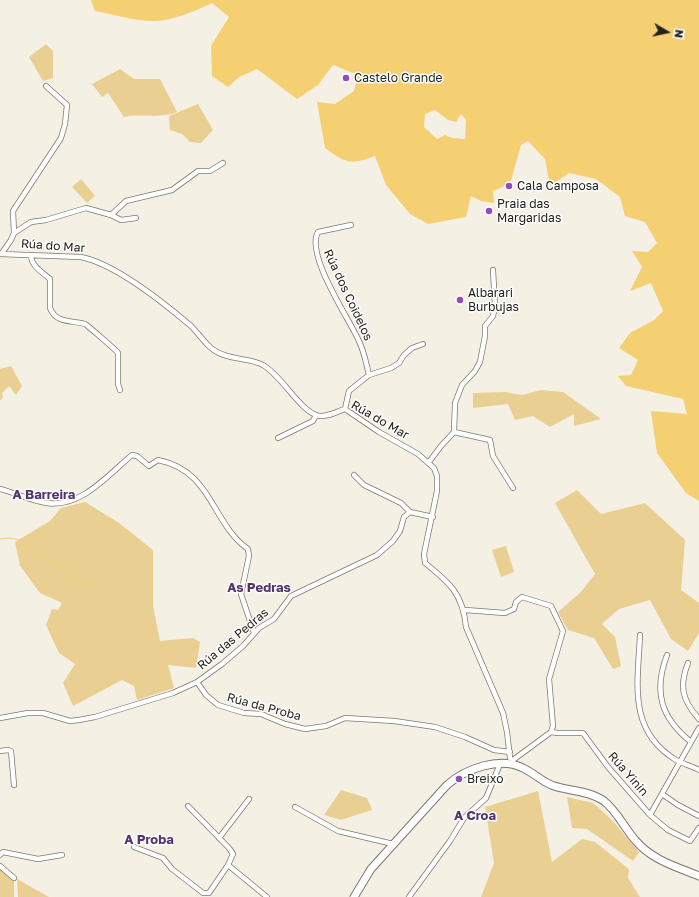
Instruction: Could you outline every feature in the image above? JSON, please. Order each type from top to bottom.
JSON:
[{"type":"main road","points":[[354,897],[364,877],[456,777],[477,767],[509,762],[553,785],[591,794],[604,801],[647,852],[665,862],[699,876]]},
{"type":"street","points":[[1,253],[11,240],[14,233],[13,211],[60,138],[65,124],[67,105],[46,86]]},
{"type":"street","points":[[111,216],[126,201],[172,190],[198,171],[210,171],[223,163]]},
{"type":"street","points":[[14,233],[31,222],[46,220],[86,208],[121,220],[136,218]]},
{"type":"street","name":"Rúa dos Coidelos","points":[[351,226],[318,232],[314,239],[315,251],[327,281],[359,340],[369,375]]},
{"type":"street","name":"Rúa do Mar","points":[[1,253],[81,257],[106,265],[163,304],[192,327],[212,349],[226,357],[262,365],[284,383],[301,403],[316,415],[323,416],[345,409],[379,432],[429,462]]},
{"type":"street","points":[[31,255],[31,261],[50,279],[51,312],[60,320],[85,325],[118,353],[118,384],[120,390]]},
{"type":"street","points":[[493,270],[495,306],[493,316],[486,326],[486,336],[480,362],[475,371],[462,385],[456,403],[454,432],[429,462],[434,468],[437,476],[437,491],[433,517],[424,554],[425,563],[450,583],[460,597],[465,610],[466,627],[504,718],[510,752],[509,762]]},
{"type":"street","points":[[345,409],[349,391],[369,375],[391,368],[399,363],[404,355],[412,348],[423,344]]},
{"type":"street","points":[[278,438],[313,421],[316,415]]},
{"type":"street","points":[[454,432],[490,440],[493,456],[512,488]]},
{"type":"street","points":[[0,489],[45,503],[59,504],[73,501],[87,493],[132,455],[137,456],[149,466],[158,460],[167,462],[189,474],[204,488],[231,534],[248,549],[249,556],[242,594],[254,633]]},
{"type":"street","points":[[354,475],[364,485],[401,503],[410,512],[433,517]]},
{"type":"street","name":"Rúa das Pedras","points":[[196,682],[222,664],[243,646],[259,628],[274,620],[291,596],[377,555],[393,541],[400,531],[404,517],[410,512]]},
{"type":"street","points":[[409,897],[450,841],[464,818],[486,798],[509,762],[551,732],[553,726],[550,679],[563,631],[551,606],[522,598],[516,602],[514,609],[505,613],[465,610]]},
{"type":"street","points":[[640,635],[637,701],[643,724],[656,744],[680,762],[699,770]]},
{"type":"street","points":[[667,655],[660,683],[660,697],[666,715],[678,731],[691,742]]},
{"type":"street","points":[[688,662],[683,676],[682,686],[689,708],[699,719]]},
{"type":"street","points":[[0,718],[28,713],[43,713],[70,721],[79,720],[95,717],[173,693],[196,682]]},
{"type":"street","name":"Rúa da Proba","points":[[196,682],[206,695],[218,705],[231,710],[261,714],[285,724],[305,729],[326,726],[345,718],[394,721],[435,727],[465,737],[494,750],[510,752]]},
{"type":"street","points":[[650,815],[699,728]]},
{"type":"street","name":"Rúa Yinin","points":[[551,732],[558,734],[583,733],[608,768],[650,815],[668,830],[690,842],[699,828]]},
{"type":"street","points":[[0,751],[11,751],[14,785]]},
{"type":"street","points":[[662,794],[678,805],[699,816]]},
{"type":"street","points":[[219,838],[249,799]]},
{"type":"street","points":[[134,847],[163,858],[172,869],[203,893],[209,893],[228,866],[233,854],[188,806]]},
{"type":"street","points":[[295,807],[338,832],[393,844]]},
{"type":"street","points":[[0,855],[3,852],[38,859],[62,856]]},
{"type":"street","points":[[0,866],[14,878]]},
{"type":"street","points":[[228,866],[267,897]]},
{"type":"shaded area","points":[[91,0],[699,0],[699,501],[686,493],[657,453],[651,411],[687,414],[683,399],[626,386],[618,376],[631,375],[638,360],[619,348],[630,333],[654,320],[663,311],[651,283],[630,291],[642,267],[632,251],[648,252],[657,243],[645,222],[625,216],[620,197],[596,179],[569,173],[550,186],[545,159],[528,141],[521,145],[510,184],[493,191],[494,203],[481,201],[471,196],[466,217],[428,224],[410,214],[386,185],[375,156],[354,162],[344,160],[325,148],[317,102],[335,104],[354,91],[358,75],[333,65],[318,85],[297,99],[257,69],[239,77],[228,87],[212,76],[211,46],[229,17],[212,3],[181,16],[158,21],[136,19],[95,11]],"holes":[[[435,110],[448,120],[456,122],[461,114],[466,120],[465,139],[452,138],[445,135],[437,139],[424,127],[425,114]]]},
{"type":"shaded area","points":[[46,44],[53,51],[53,78],[43,81],[29,57]]},
{"type":"shaded area","points":[[120,69],[134,79],[160,79],[177,112],[158,116],[124,117],[108,93],[102,97],[92,84]]},
{"type":"shaded area","points":[[198,104],[213,130],[201,143],[190,142],[182,134],[170,130],[169,116]]},
{"type":"shaded area","points":[[81,179],[95,196],[87,203],[72,187]]},
{"type":"shaded area","points":[[11,366],[22,386],[16,395],[9,386],[2,393],[3,397],[0,401],[0,369]]},
{"type":"shaded area","points":[[541,390],[563,392],[601,419],[574,426],[574,414],[550,427],[533,416],[515,420],[508,404],[473,408],[473,393],[505,392],[522,395]]},
{"type":"shaded area","points":[[577,490],[601,514],[645,503],[685,540],[681,590],[699,603],[699,633],[688,651],[671,639],[650,600],[619,609],[602,624],[615,637],[621,666],[613,669],[594,638],[568,630],[558,612],[581,592],[595,574],[555,503]]},
{"type":"shaded area","points":[[85,502],[119,523],[153,550],[153,606],[160,641],[193,638],[200,642],[196,668],[168,665],[174,688],[137,700],[134,686],[122,680],[73,706],[63,683],[75,664],[59,653],[46,625],[52,609],[58,610],[62,603],[40,593],[20,566],[15,542],[50,521],[61,508]]},
{"type":"shaded area","points":[[506,546],[514,572],[501,577],[492,550]]},
{"type":"shaded area","points":[[341,790],[367,798],[372,810],[341,820],[324,815]]},
{"type":"shaded area","points":[[538,791],[552,862],[582,839],[595,842],[629,869],[628,878],[640,897],[481,897],[494,863],[485,807]]},
{"type":"shaded area","points":[[567,797],[593,803],[611,819],[639,852],[633,861],[587,829],[572,828]]},
{"type":"shaded area","points":[[0,869],[14,879],[14,897],[0,897]]},
{"type":"shaded area","points":[[17,879],[49,897],[18,897]]},
{"type":"waterway","points":[[0,539],[8,538],[19,540],[90,588]]},
{"type":"place","name":"Castelo Grande","points":[[346,78]]},
{"type":"place","name":"Cala Camposa","points":[[509,186]]},
{"type":"place","name":"Praia das Margaridas","points":[[489,211]]},
{"type":"place","name":"Albarari Burbujas","points":[[460,300]]},
{"type":"place","name":"Breixo","points":[[459,779]]},
{"type":"district","name":"A Barreira","points":[[44,495]]},
{"type":"district","name":"As Pedras","points":[[259,588]]},
{"type":"district","name":"A Croa","points":[[475,816]]},
{"type":"district","name":"A Proba","points":[[149,840]]}]
